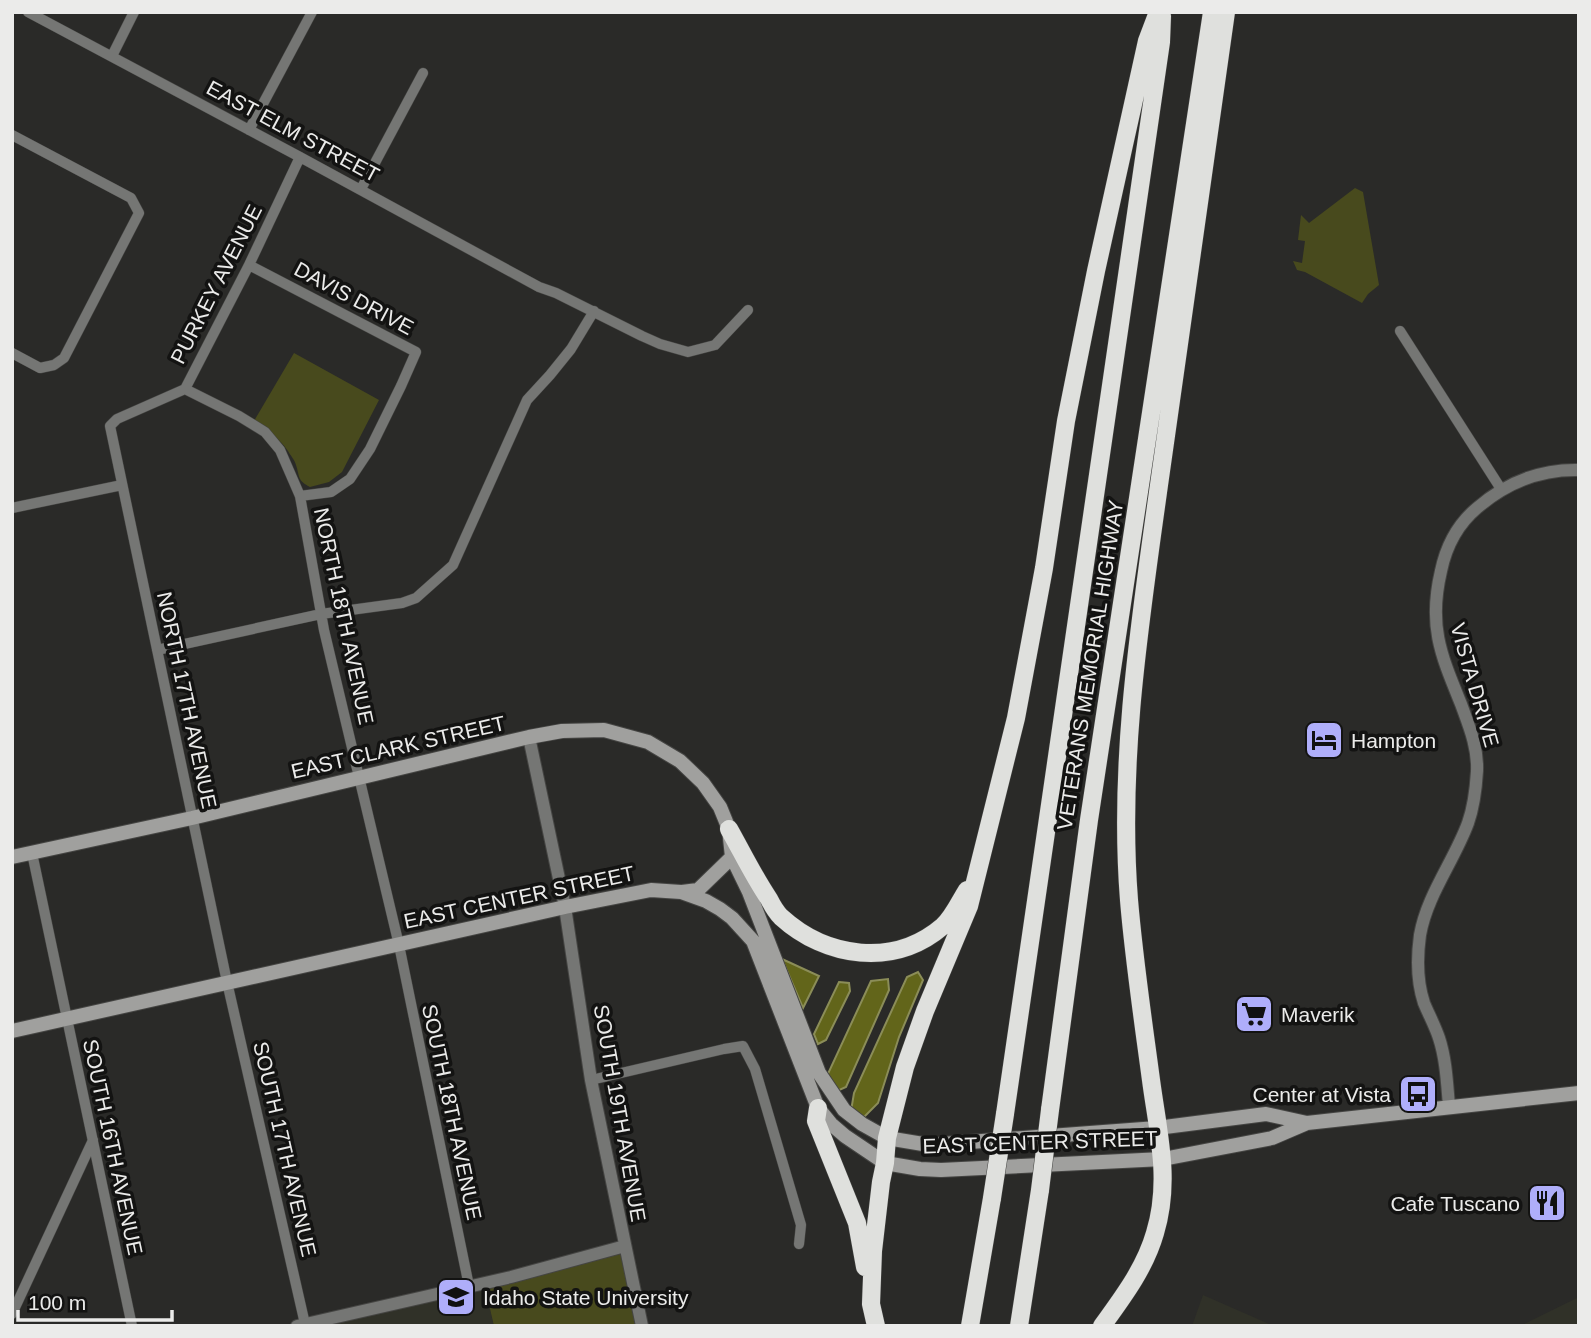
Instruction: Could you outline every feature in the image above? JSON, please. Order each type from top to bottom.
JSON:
[{"type":"highway","points":[[871,1304],[873,1251],[887,1138],[905,1067],[925,1011],[969,906],[1016,718],[1044,568],[1066,421],[1096,271],[1147,41],[1160,12]]},
{"type":"highway","name":"VETERANS MEMORIAL HIGHWAY","points":[[970,1326],[992,1198],[1159,56],[1160,12]]},
{"type":"highway","name":"VETERANS MEMORIAL HIGHWAY","points":[[1018,1326],[1040,1190],[1089,820],[1212,12]]},
{"type":"highway","points":[[1102,1326],[1130,1287],[1155,1235],[1163,1189],[1163,1159],[1140,1002],[1129,898],[1126,771],[1142,609],[1226,12]]},
{"type":"highway","points":[[729,829],[779,915],[807,937],[839,949],[858,952],[897,950],[915,944],[944,925],[978,868]]},
{"type":"highway","points":[[818,1108],[816,1121],[857,1223],[876,1326]]},
{"type":"main road","name":"EAST CLARK STREET","points":[[12,857],[192,818],[530,737],[562,731],[604,730],[648,742],[680,761],[703,783],[720,807],[729,829],[732,858]]},
{"type":"main road","name":"EAST CENTER STREET","points":[[732,858],[749,892],[819,1073],[844,1110],[887,1138],[929,1145],[1157,1128],[1266,1114],[1307,1123]]},
{"type":"main road","points":[[681,892],[698,890],[732,858]]},
{"type":"main road","name":"EAST CENTER STREET","points":[[12,1031],[651,890],[681,892],[706,901],[732,918],[753,941],[818,1108],[845,1136],[886,1163],[941,1170],[1163,1159],[1272,1138],[1307,1123],[1579,1093]]},
{"type":"street","name":"EAST ELM STREET","points":[[28,12],[539,287],[660,344],[688,352],[715,345],[748,310]]},
{"type":"street","points":[[111,56],[134,12]]},
{"type":"street","points":[[250,130],[312,12]]},
{"type":"street","points":[[361,189],[423,73]]},
{"type":"street","points":[[12,135],[131,198],[139,213],[64,358],[54,365],[40,368],[12,353]]},
{"type":"street","name":"PURKEY AVENUE","points":[[110,426],[117,419],[185,389],[249,265],[300,157]]},
{"type":"street","name":"DAVIS DRIVE","points":[[249,265],[415,352],[370,449],[350,479],[331,492],[300,496]]},
{"type":"street","points":[[157,650],[321,614],[402,603],[416,598],[453,565],[527,400],[571,349],[594,312]]},
{"type":"street","points":[[1400,331],[1501,489]]},
{"type":"street","name":"NORTH 18TH AVENUE","points":[[185,389],[265,432],[280,450],[300,496],[321,614],[399,945]]},
{"type":"street","name":"NORTH 17TH AVENUE","points":[[110,426],[227,982]]},
{"type":"street","name":"VISTA DRIVE","points":[[1449,1106],[1439,1038],[1419,985],[1418,958],[1424,919],[1468,823],[1476,794],[1477,767],[1471,731],[1443,659],[1437,636],[1435,613],[1438,580],[1450,542],[1472,512],[1501,489],[1527,477],[1559,469],[1579,470]]},
{"type":"street","points":[[12,508],[122,485]]},
{"type":"street","name":"SOUTH 19TH AVENUE","points":[[530,737],[565,907],[591,1080],[642,1326]]},
{"type":"street","name":"SOUTH 16TH AVENUE","points":[[32,853],[132,1326]]},
{"type":"street","name":"SOUTH 18TH AVENUE","points":[[399,945],[469,1286]]},
{"type":"street","name":"SOUTH 17TH AVENUE","points":[[227,982],[301,1325]]},
{"type":"street","points":[[591,1080],[743,1046],[755,1069],[801,1225],[800,1244]]},
{"type":"street","points":[[12,1314],[93,1139]]},
{"type":"street","points":[[301,1325],[511,1277],[625,1246]]},
{"type":"shaded area","points":[[782,959],[819,976],[803,1008]]},
{"type":"shaded area","points":[[918,972],[923,980],[899,1037],[878,1103],[864,1117],[851,1111],[854,1093],[907,977]]},
{"type":"shaded area","points":[[888,979],[889,990],[846,1087],[837,1091],[826,1078],[871,981]]},
{"type":"shaded area","points":[[839,982],[849,983],[850,991],[826,1040],[818,1044],[814,1034]]},
{"type":"shaded area","name":"Idaho State University","points":[[484,1283],[494,1326],[298,1326]]},
{"type":"shaded area","points":[[1203,1295],[1274,1326],[1192,1326]]},
{"type":"shaded area","points":[[1579,1297],[1579,1326],[1520,1326]]},
{"type":"green space","points":[[1355,188],[1363,192],[1379,285],[1362,303],[1297,270],[1293,261],[1302,263],[1305,241],[1298,240],[1301,215],[1309,223]]},
{"type":"green space","points":[[294,353],[379,400],[342,472],[329,482],[310,487],[301,480],[295,461],[284,446],[254,421]]},
{"type":"green space","points":[[626,1252],[647,1326],[494,1326],[484,1283]]},
{"type":"place","name":"Hampton","points":[[1324,740]]},
{"type":"place","name":"Maverik","points":[[1254,1014]]},
{"type":"place","name":"Center at Vista","points":[[1418,1094]]},
{"type":"place","name":"Cafe Tuscano","points":[[1547,1203]]},
{"type":"place","name":"Idaho State University","points":[[456,1297]]}]
